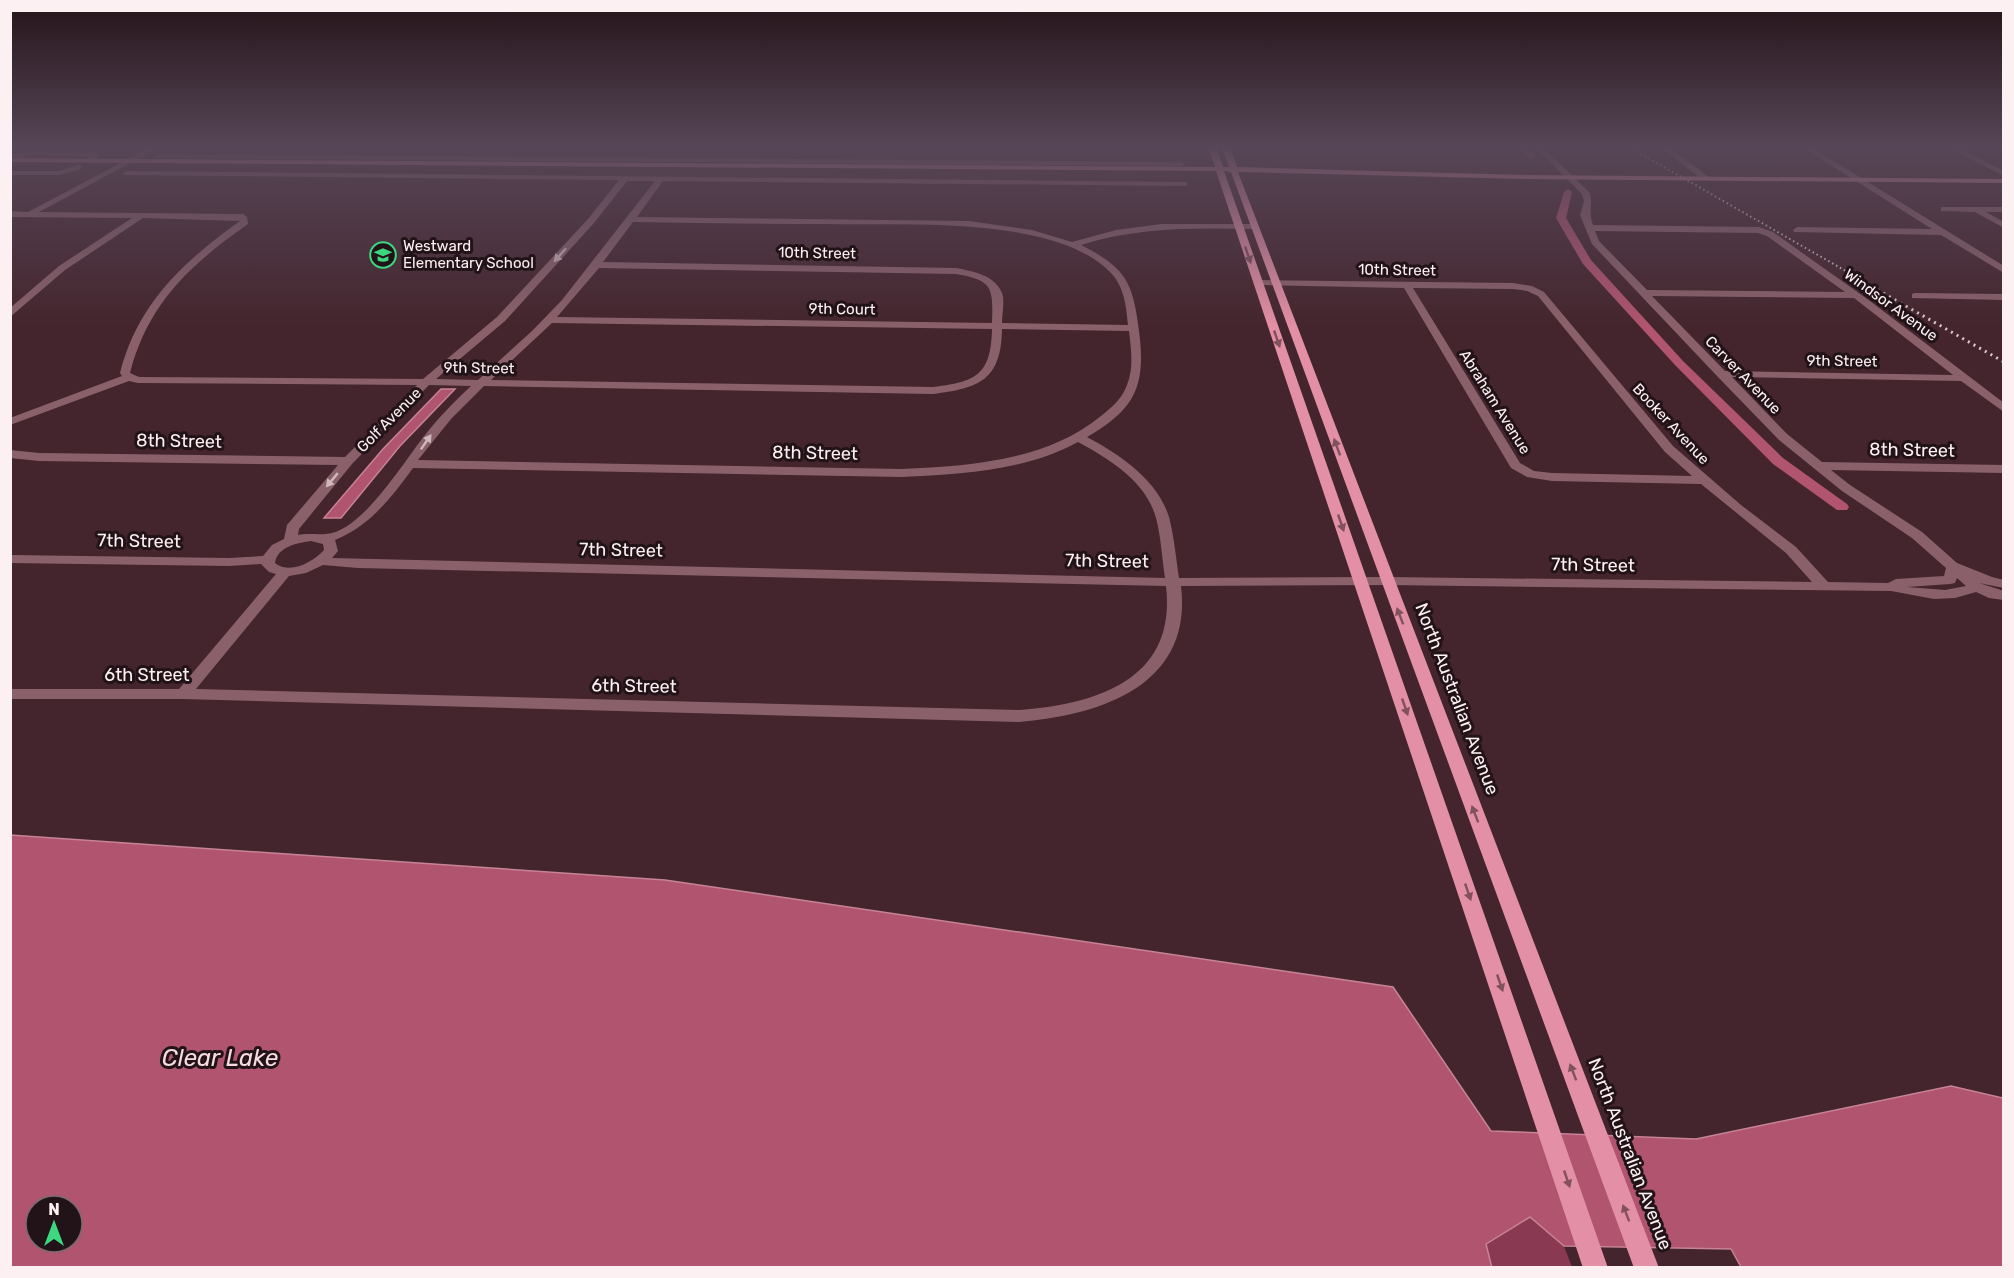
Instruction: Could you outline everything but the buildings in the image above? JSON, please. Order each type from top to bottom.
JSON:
[{"type":"main road","points":[[1232,207],[1596,1268]]},
{"type":"main road","name":"North Australian Avenue","points":[[1247,207],[1647,1268]]},
{"type":"street","points":[[10,224],[43,207]]},
{"type":"street","name":"Golf Avenue","points":[[291,541],[292,528],[348,461],[426,382],[501,319],[602,207]]},
{"type":"street","points":[[326,539],[332,546],[327,556],[322,561],[304,569],[285,572],[271,568],[267,560],[275,549],[291,541],[311,537],[326,539],[354,526],[366,517],[411,464],[433,431],[479,383],[549,320],[596,265],[640,207]]},
{"type":"street","points":[[1586,207],[1584,214],[1588,228]]},
{"type":"street","points":[[1902,207],[2004,270]]},
{"type":"street","points":[[1944,209],[2004,210]]},
{"type":"street","points":[[1976,210],[2004,226]]},
{"type":"street","points":[[10,214],[243,217],[245,222],[194,262],[154,306],[130,352],[125,373],[129,377],[10,422]]},
{"type":"street","points":[[10,314],[62,268],[142,214]]},
{"type":"street","name":"8th Street","points":[[411,464],[934,472],[975,468],[1041,452],[1078,437],[1106,419],[1130,394],[1138,368],[1129,295],[1121,279],[1105,263],[1071,245],[1030,233],[969,224],[631,219]]},
{"type":"street","points":[[1071,245],[1097,236],[1159,226],[1253,226]]},
{"type":"street","name":"Windsor Avenue","points":[[1588,228],[1759,230],[1770,234],[2004,409]]},
{"type":"street","name":"Carver Avenue","points":[[1588,228],[1595,242],[1771,426],[1846,488],[1917,536],[1976,587]]},
{"type":"street","points":[[1797,230],[1942,232]]},
{"type":"street","name":"10th Street","points":[[596,265],[962,272],[979,277],[995,288],[998,294],[997,326]]},
{"type":"street","name":"10th Street","points":[[1258,284],[1513,286],[1536,291]]},
{"type":"street","name":"Abraham Avenue","points":[[1407,285],[1515,465],[1522,470],[1552,477],[1702,480]]},
{"type":"street","name":"Booker Avenue","points":[[1536,291],[1541,294],[1647,425],[1702,480],[1791,550],[1826,588]]},
{"type":"street","points":[[1643,293],[1854,295]]},
{"type":"street","points":[[1915,296],[2004,297]]},
{"type":"street","name":"9th Court","points":[[549,320],[1133,328]]},
{"type":"street","name":"9th Street","points":[[129,377],[147,381],[426,382],[933,391],[966,383],[988,370],[994,357],[997,326]]},
{"type":"street","name":"9th Street","points":[[1721,374],[1962,378]]},
{"type":"street","name":"6th Street","points":[[10,694],[183,694],[1019,716],[1084,706],[1107,698],[1144,675],[1158,661],[1173,630],[1175,615],[1162,517],[1149,489],[1126,466],[1078,437]]},
{"type":"street","name":"8th Street","points":[[10,454],[39,457],[348,461]]},
{"type":"street","name":"8th Street","points":[[1820,466],[2004,469]]},
{"type":"street","name":"7th Street","points":[[10,559],[229,562],[267,560]]},
{"type":"street","name":"7th Street","points":[[322,561],[382,565],[1171,582],[1387,581],[1891,587],[1913,593],[1949,594],[1976,587]]},
{"type":"street","points":[[1953,566],[2004,584]]},
{"type":"street","name":"7th Street","points":[[1891,587],[1896,583],[1950,580],[1953,566]]},
{"type":"street","points":[[183,694],[285,572]]},
{"type":"street","points":[[1976,587],[1994,595],[2004,596]]},
{"type":"shaded area","points":[[1530,1217],[1564,1246],[1572,1267],[1492,1267],[1486,1245]]},
{"type":"water","points":[[441,389],[455,389],[400,446],[341,518],[324,518],[383,449]]},
{"type":"water","name":"Clear Lake","points":[[10,835],[665,880],[1393,987],[1491,1131],[1696,1139],[1951,1086],[2003,1098],[2003,1267],[1741,1267],[1731,1249],[1564,1246],[1530,1217],[1486,1244],[1492,1268],[11,1267]]},
{"type":"waterway","points":[[1564,207],[1561,218],[1587,262],[1679,363],[1778,461],[1842,507]]},
{"type":"railway","points":[[1733,207],[1858,278]]},
{"type":"railway","points":[[1855,277],[2004,362]]},
{"type":"place","name":"Westward Elementary School","points":[[383,255]]}]
